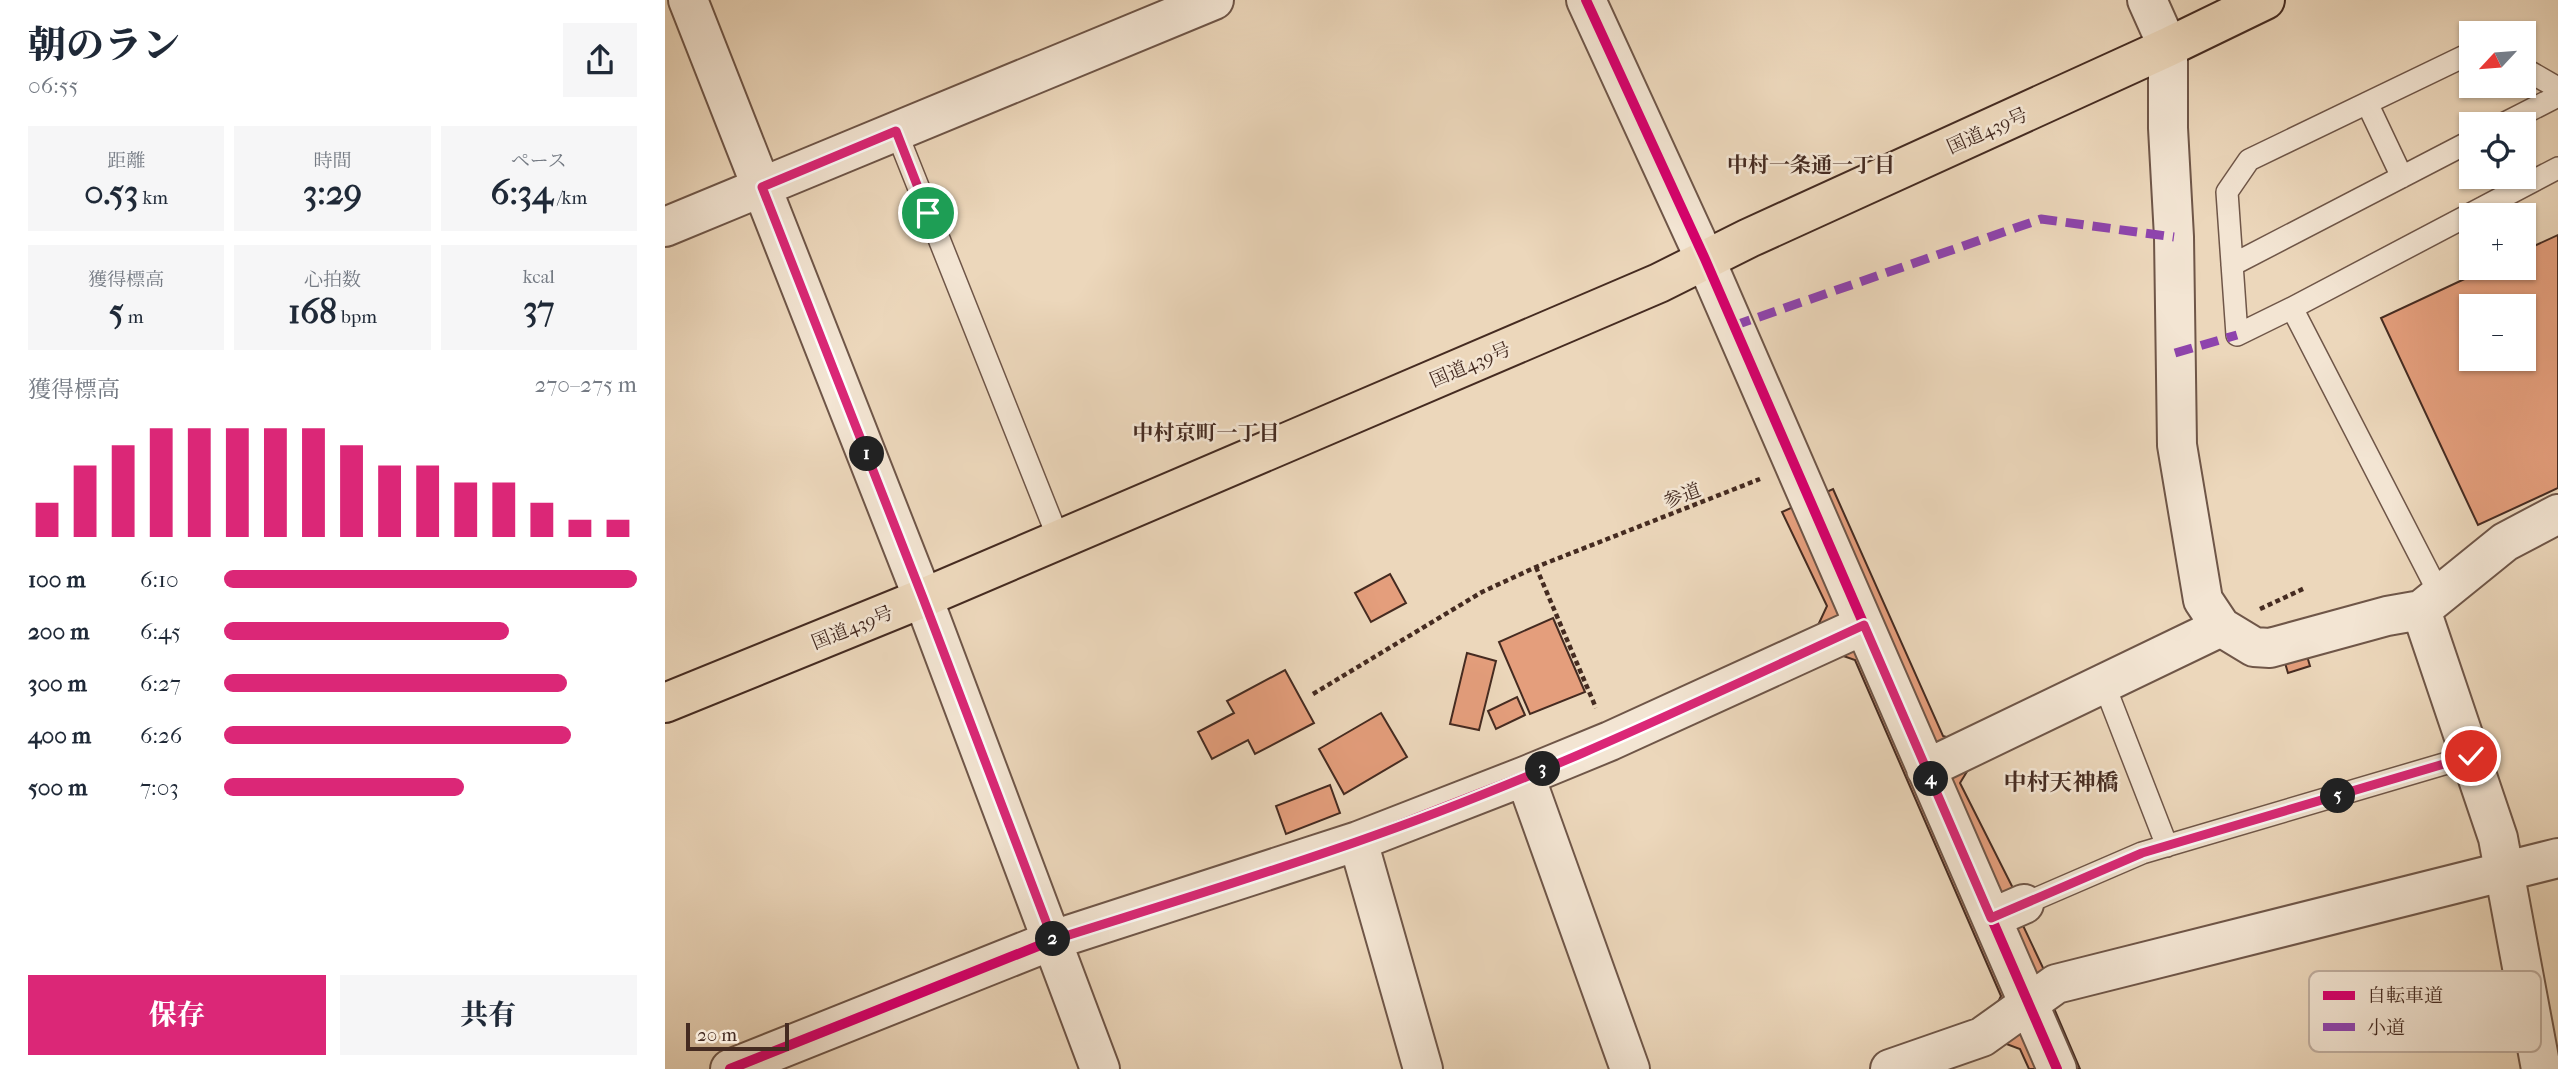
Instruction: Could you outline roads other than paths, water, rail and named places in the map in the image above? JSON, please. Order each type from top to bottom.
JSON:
[{"type":"highway","name":"国道439号","points":[[665,703],[923,598],[1659,283],[1705,259],[2265,0]]},
{"type":"street","points":[[688,0],[923,598],[1100,1069]]},
{"type":"street","points":[[665,228],[1214,0]]},
{"type":"street","points":[[1587,0],[1705,259],[1926,769],[2008,911],[2028,1003],[2057,1069]]},
{"type":"street","points":[[2147,0],[2168,47],[2177,445],[2203,600],[2221,627],[2254,648],[2270,648],[2431,603],[2505,542],[2558,514]]},
{"type":"street","points":[[2431,603],[2471,756],[2498,838],[2524,971]]},
{"type":"street","points":[[730,1069],[1053,940],[1358,841],[1525,776],[1610,741],[1864,625]]},
{"type":"street","points":[[1926,769],[2221,627]]},
{"type":"street","points":[[1525,776],[1630,1069]]},
{"type":"street","points":[[1358,841],[1423,1069]]},
{"type":"street","points":[[1890,1069],[1982,1037],[2056,984],[2558,858]]},
{"type":"lane","points":[[2459,59],[2249,160],[2227,192],[2238,335],[2558,168]]},
{"type":"lane","points":[[2536,75],[2558,88]]},
{"type":"lane","points":[[2527,112],[2558,96]]},
{"type":"lane","points":[[2367,103],[2402,177]]},
{"type":"lane","points":[[896,131],[1059,540]]},
{"type":"lane","points":[[2232,265],[2459,147]]},
{"type":"lane","points":[[2292,309],[2431,603]]},
{"type":"lane","points":[[2104,684],[2167,846]]},
{"type":"lane","points":[[2008,911],[2142,853],[2471,756]]},
{"type":"district","name":"中村一条通一丁目","points":[[1811,165]]},
{"type":"district","name":"中村京町一丁目","points":[[1206,433]]},
{"type":"district","name":"中村天神橋","points":[[2061,782]]}]
